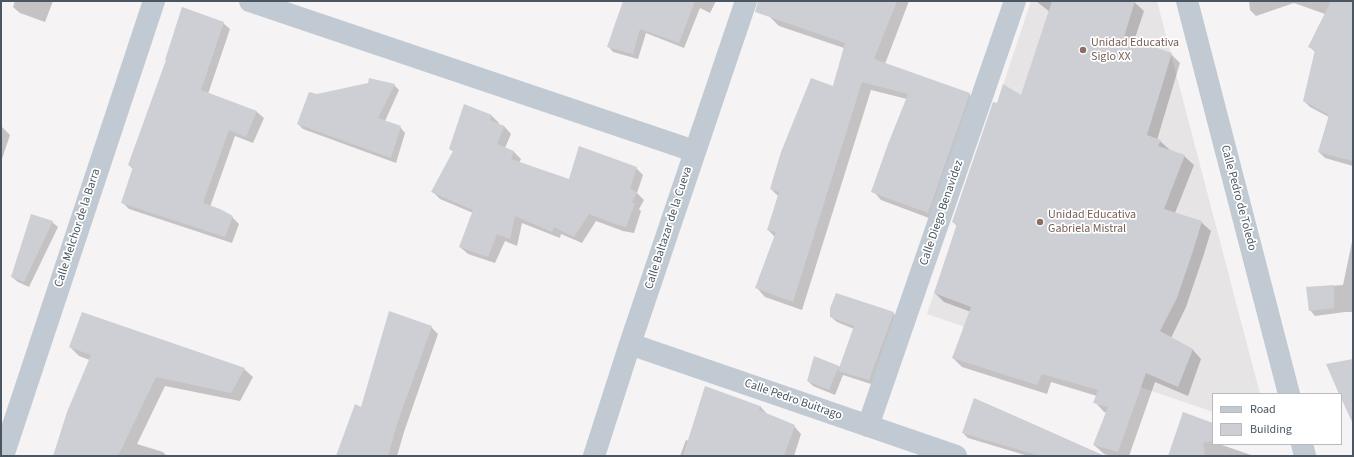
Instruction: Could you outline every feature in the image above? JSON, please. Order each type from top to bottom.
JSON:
[{"type":"street","name":"Calle Melchor de la Barra","points":[[3,456],[154,1]]},
{"type":"street","points":[[250,1],[694,151]]},
{"type":"street","name":"Calle Baltazar de la Cueva","points":[[594,456],[694,151],[746,1]]},
{"type":"street","name":"Calle Diego Benavidez","points":[[868,426],[1015,1]]},
{"type":"street","name":"Calle Pedro de Toledo","points":[[1187,1],[1289,393]]},
{"type":"street","name":"Calle Pedro Buitrago","points":[[630,344],[956,456]]},
{"type":"street","points":[[1302,445],[1305,456]]},
{"type":"shaded area","points":[[1031,1],[1157,1],[1260,393],[1212,393],[1212,412],[927,314]]},
{"type":"building","points":[[623,1],[695,1],[679,43],[640,29],[633,54],[607,47]]},
{"type":"building","points":[[758,1],[897,1],[874,59],[970,93],[928,213],[871,192],[908,94],[862,82],[793,302],[755,288],[776,232],[767,230],[779,192],[770,189],[781,152],[811,78],[833,86],[845,43],[755,12]]},
{"type":"building","points":[[1052,1],[1135,1],[1124,37],[1172,53],[1147,135],[1161,140],[1158,146],[1185,155],[1164,209],[1202,221],[1177,298],[1160,331],[1193,349],[1178,387],[1146,373],[1118,452],[1093,445],[1108,407],[1093,403],[1098,390],[1042,374],[1037,385],[952,358],[971,307],[934,293],[957,224],[952,222],[993,102],[997,103],[1003,84],[1021,95]]},
{"type":"building","points":[[1331,1],[1353,1],[1353,161],[1318,152],[1329,115],[1303,101],[1315,50],[1308,47]]},
{"type":"building","points":[[182,7],[224,22],[201,90],[257,111],[246,137],[229,130],[203,203],[220,209],[233,216],[225,237],[121,203],[133,167],[128,165],[166,60]]},
{"type":"building","points":[[369,78],[395,84],[378,118],[401,126],[391,158],[297,124],[309,92],[317,94],[368,83]]},
{"type":"building","points":[[464,104],[492,115],[490,120],[504,126],[497,144],[514,151],[511,159],[569,179],[579,146],[637,167],[630,189],[637,192],[632,203],[635,203],[626,227],[589,214],[574,237],[554,227],[552,232],[515,216],[510,239],[497,234],[488,257],[459,247],[473,210],[431,192],[453,151],[449,149]]},
{"type":"building","points":[[31,214],[53,221],[24,282],[11,277]]},
{"type":"building","points":[[1334,285],[1334,308],[1309,311],[1306,287]]},
{"type":"building","points":[[836,293],[894,312],[869,380],[838,371],[854,326],[830,317],[830,308]]},
{"type":"building","points":[[389,311],[432,326],[397,424],[388,456],[336,456],[355,404],[361,407]]},
{"type":"building","points":[[82,312],[245,368],[231,393],[156,377],[118,456],[53,456],[67,412],[91,355],[69,347]]},
{"type":"building","points":[[814,356],[839,366],[829,390],[807,381]]},
{"type":"building","points":[[1353,359],[1353,424],[1342,400],[1342,393],[1339,393],[1326,364]]},
{"type":"building","points":[[705,386],[760,406],[759,410],[795,425],[784,456],[683,456]]},
{"type":"building","points":[[974,398],[1105,456],[1040,456],[962,433]]},
{"type":"building","points":[[1183,412],[1212,423],[1212,441],[1203,443],[1205,456],[1168,456]]},
{"type":"place","name":"Unidad Educativa Siglo XX","points":[[1083,50]]},
{"type":"place","name":"Unidad Educativa Gabriela Mistral","points":[[1040,222]]}]
